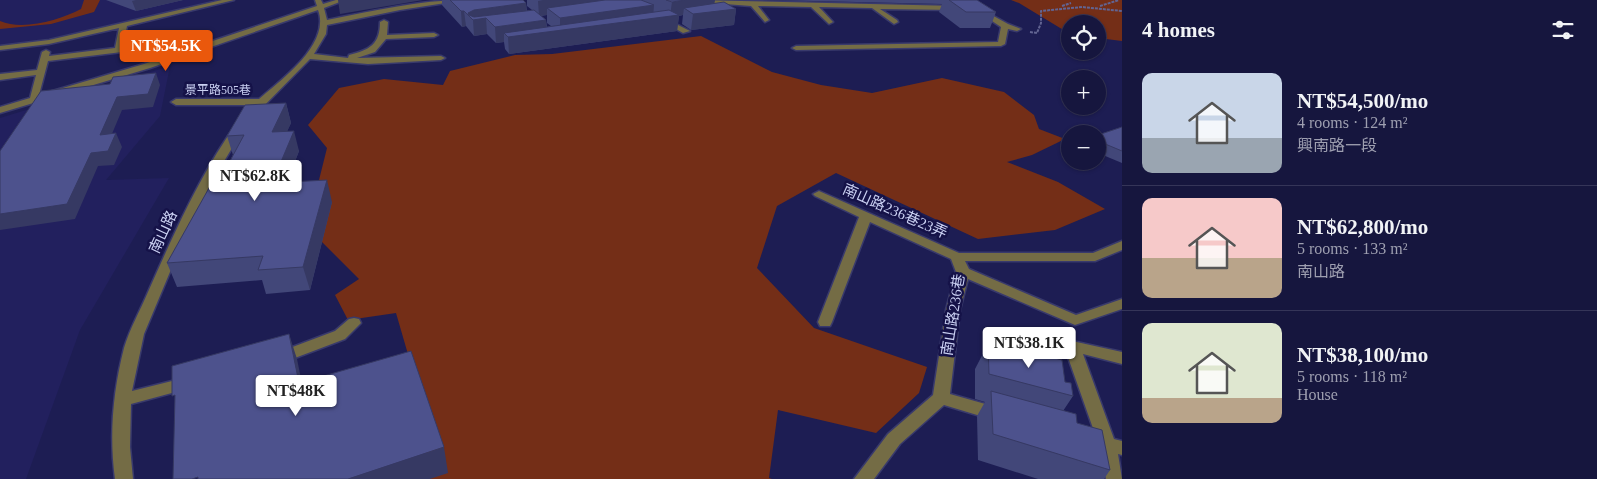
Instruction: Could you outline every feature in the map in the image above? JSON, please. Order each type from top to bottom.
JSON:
[{"type":"street","points":[[0,48],[49,42],[231,0]]},
{"type":"street","points":[[0,110],[147,66],[321,4],[342,0]]},
{"type":"street","points":[[321,4],[325,23],[400,8],[462,0]]},
{"type":"street","points":[[698,0],[716,6],[753,4],[968,8],[982,11],[1005,26],[1017,29]]},
{"type":"street","points":[[889,0],[893,7]]},
{"type":"street","points":[[753,4],[765,20]]},
{"type":"street","points":[[814,6],[829,22]]},
{"type":"street","points":[[874,7],[894,22]]},
{"type":"street","points":[[653,16],[668,21],[686,31]]},
{"type":"street","points":[[658,23],[686,19]]},
{"type":"street","points":[[298,70],[363,55],[379,46],[384,37],[384,22]]},
{"type":"street","name":"南山路","points":[[124,479],[122,400],[132,346],[174,244],[209,175],[244,121],[260,102],[298,70],[323,34],[325,23]]},
{"type":"street","points":[[44,59],[120,50],[123,26]]},
{"type":"street","points":[[796,48],[1001,44],[1005,26]]},
{"type":"street","points":[[384,37],[434,35]]},
{"type":"street","points":[[34,99],[49,42]]},
{"type":"street","points":[[308,56],[348,58],[368,62],[442,58]]},
{"type":"street","points":[[0,77],[41,72]]},
{"type":"street","name":"景平路505巷","points":[[176,102],[260,102]]},
{"type":"street","name":"南山路236巷23弄","points":[[819,194],[957,257]]},
{"type":"street","points":[[825,322],[866,215]]},
{"type":"street","name":"南山路236巷","points":[[941,398],[953,310],[963,272],[957,257],[1095,257],[1122,245]]},
{"type":"street","points":[[963,272],[1074,320],[1122,304]]},
{"type":"street","points":[[268,361],[340,336],[354,323]]},
{"type":"street","points":[[1115,479],[1114,447],[1072,346],[1122,358]]},
{"type":"street","points":[[122,400],[204,379]]},
{"type":"street","points":[[863,479],[894,439],[941,398],[1015,418]]},
{"type":"street","points":[[1070,434],[1114,447]]},
{"type":"path","points":[[1037,33],[1041,23],[1041,12],[1071,3],[1066,0]]},
{"type":"path","points":[[1099,7],[1102,4],[1119,0]]},
{"type":"path","points":[[1060,6],[1099,7],[1122,11]]},
{"type":"shaded area","points":[[0,0],[215,0],[101,29],[0,47]]},
{"type":"shaded area","points":[[84,0],[100,0],[94,12],[51,24],[0,29],[0,21],[19,25],[41,23],[63,17],[81,9]]},
{"type":"shaded area","points":[[1011,0],[1122,0],[1122,41],[1106,39],[1106,15],[1061,15],[1061,29]]},
{"type":"shaded area","points":[[701,36],[772,72],[821,85],[872,93],[942,78],[1004,92],[1034,115],[1039,129],[1061,137],[1061,141],[1032,155],[1007,162],[1058,182],[1105,209],[1055,230],[978,239],[836,173],[777,206],[757,268],[814,328],[927,367],[919,393],[876,433],[778,410],[769,478],[772,479],[428,479],[421,399],[396,313],[348,320],[335,295],[359,279],[313,233],[315,196],[327,148],[308,125],[339,88],[384,79],[443,85],[450,71],[515,55],[552,54]]},
{"type":"shaded area","points":[[170,66],[160,116],[106,180],[169,178],[80,330],[26,479],[0,479],[0,118]]},
{"type":"building","points":[[450,0],[523,0],[526,3],[474,10],[468,13],[474,17],[534,10],[546,20],[495,27],[486,18],[473,20]]},
{"type":"building","points":[[605,0],[641,0],[654,5],[560,18],[547,8]]},
{"type":"building","points":[[666,0],[685,0],[672,2]]},
{"type":"building","points":[[949,0],[977,0],[996,12],[966,12]]},
{"type":"building","points":[[724,2],[736,9],[693,14],[684,8]]},
{"type":"building","points":[[669,10],[679,15],[508,37],[504,33]]},
{"type":"building","points":[[156,73],[148,94],[117,97],[100,135],[116,133],[108,151],[91,153],[67,204],[0,214],[0,151],[41,91],[110,84],[113,77]]},
{"type":"building","points":[[286,103],[272,132],[294,131],[272,183],[327,180],[303,267],[258,270],[263,256],[167,263],[209,188],[216,187],[244,135],[227,136],[245,105]]},
{"type":"building","points":[[1122,127],[1122,151],[1106,144],[1106,132]]},
{"type":"building","points":[[289,334],[299,383],[411,351],[444,447],[348,479],[198,479],[198,477],[192,479],[173,479],[175,395],[172,396],[172,366]]},
{"type":"building","points":[[988,344],[1014,351],[1014,347],[1062,360],[1065,382],[1071,383],[1073,396],[989,374]]},
{"type":"building","points":[[991,391],[1076,414],[1077,423],[1102,430],[1110,470],[993,434]]}]
